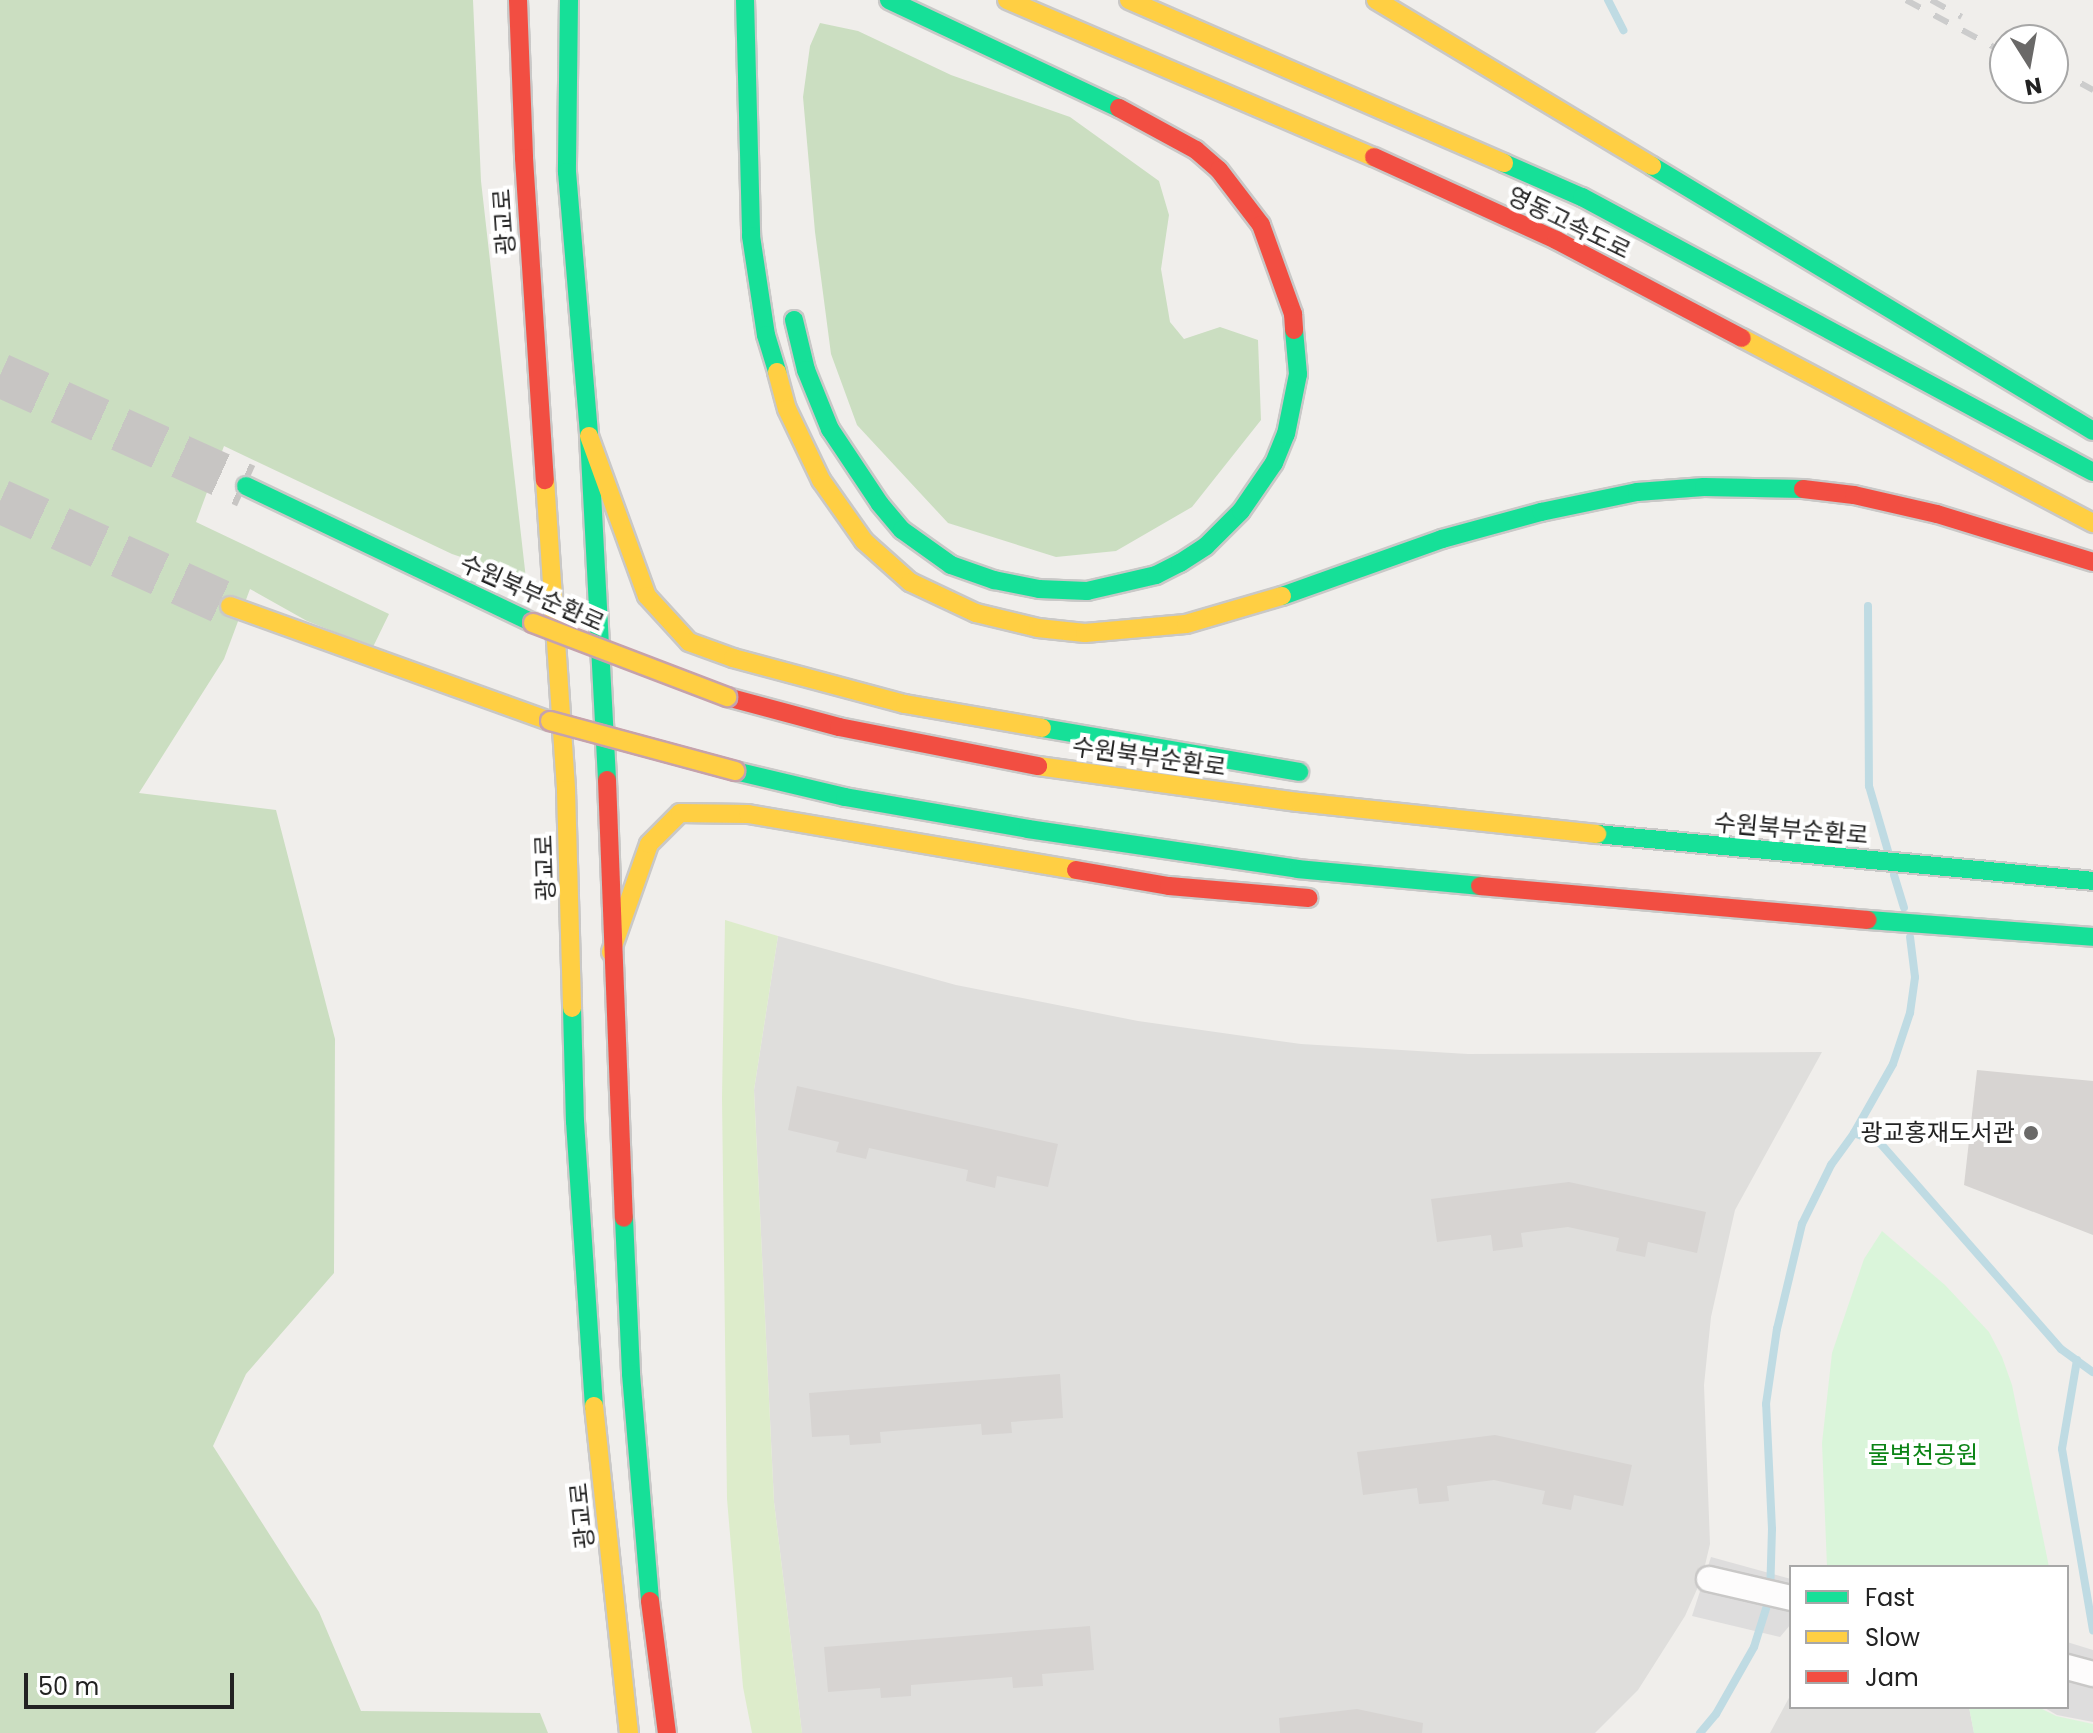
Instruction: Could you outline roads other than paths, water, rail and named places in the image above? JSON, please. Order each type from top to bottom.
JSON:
[{"type":"main road","name":"광교로","points":[[518,0],[524,158],[566,790],[577,1152],[590,1364],[629,1733]]},
{"type":"main road","points":[[569,0],[567,172],[589,436],[609,814],[611,952],[631,1374],[650,1601],[667,1733]]},
{"type":"main road","points":[[745,0],[751,236],[760,308],[780,388],[821,480],[851,525],[886,564],[910,582],[954,604],[1022,625],[1085,633],[1186,624],[1256,605],[1442,539],[1541,512],[1637,492],[1704,487],[1781,486],[1854,495],[1937,514],[2093,562]]},
{"type":"main road","points":[[791,306],[814,393],[844,453],[875,497],[914,542],[951,565],[994,580],[1039,589],[1087,591],[1156,575],[1180,563],[1206,546],[1241,511],[1274,463],[1286,434],[1298,374],[1293,314],[1261,225],[1219,170],[1196,150],[1137,116],[889,0]]},
{"type":"main road","name":"영동고속도로","points":[[1007,0],[1333,138],[1556,240],[2093,523]]},
{"type":"main road","name":"영동고속도로","points":[[1129,0],[1582,197],[2093,472]]},
{"type":"main road","points":[[1376,0],[2093,431]]},
{"type":"main road","points":[[589,436],[647,596],[689,642],[733,658],[905,704],[1319,775]]},
{"type":"main road","name":"수원북부순환로","points":[[246,486],[533,623],[727,697],[839,727],[1020,763],[1298,802],[1774,853],[2093,881]]},
{"type":"main road","points":[[230,606],[550,721],[845,797],[1028,829],[1298,869],[1794,914],[2093,937]]},
{"type":"main road","points":[[1507,805],[1774,853]]},
{"type":"main road","points":[[611,952],[649,844],[680,813],[748,814],[1169,886],[1324,899]]},
{"type":"main road","points":[[1526,910],[1794,914]]},
{"type":"street","points":[[1709,1579],[1789,1598]]},
{"type":"street","points":[[2069,1668],[2093,1674]]},
{"type":"waterway","points":[[1608,0],[1623,30]]},
{"type":"waterway","points":[[1868,606],[1869,786],[1888,851]]},
{"type":"waterway","points":[[1894,875],[1904,908]]},
{"type":"waterway","points":[[1700,1733],[1716,1714],[1754,1647],[1770,1596],[1772,1529],[1766,1404],[1777,1329],[1802,1224],[1831,1165],[1854,1133],[1893,1064],[1910,1013],[1915,977],[1910,937]]},
{"type":"waterway","points":[[1854,1133],[1880,1143],[2061,1349],[2093,1372]]},
{"type":"waterway","points":[[2077,1360],[2062,1449],[2093,1630]]},
{"type":"tunnel","points":[[0,375],[246,486]]},
{"type":"tunnel","points":[[0,501],[230,606]]},
{"type":"railway","points":[[1906,0],[1989,44]]},
{"type":"railway","points":[[1931,0],[1962,17]]},
{"type":"railway","points":[[2069,77],[2093,90]]},
{"type":"place","name":"광교홍재도서관","points":[[2031,1133]]},
{"type":"park label","name":"물벽천공원","points":[[1923,1455]]}]
